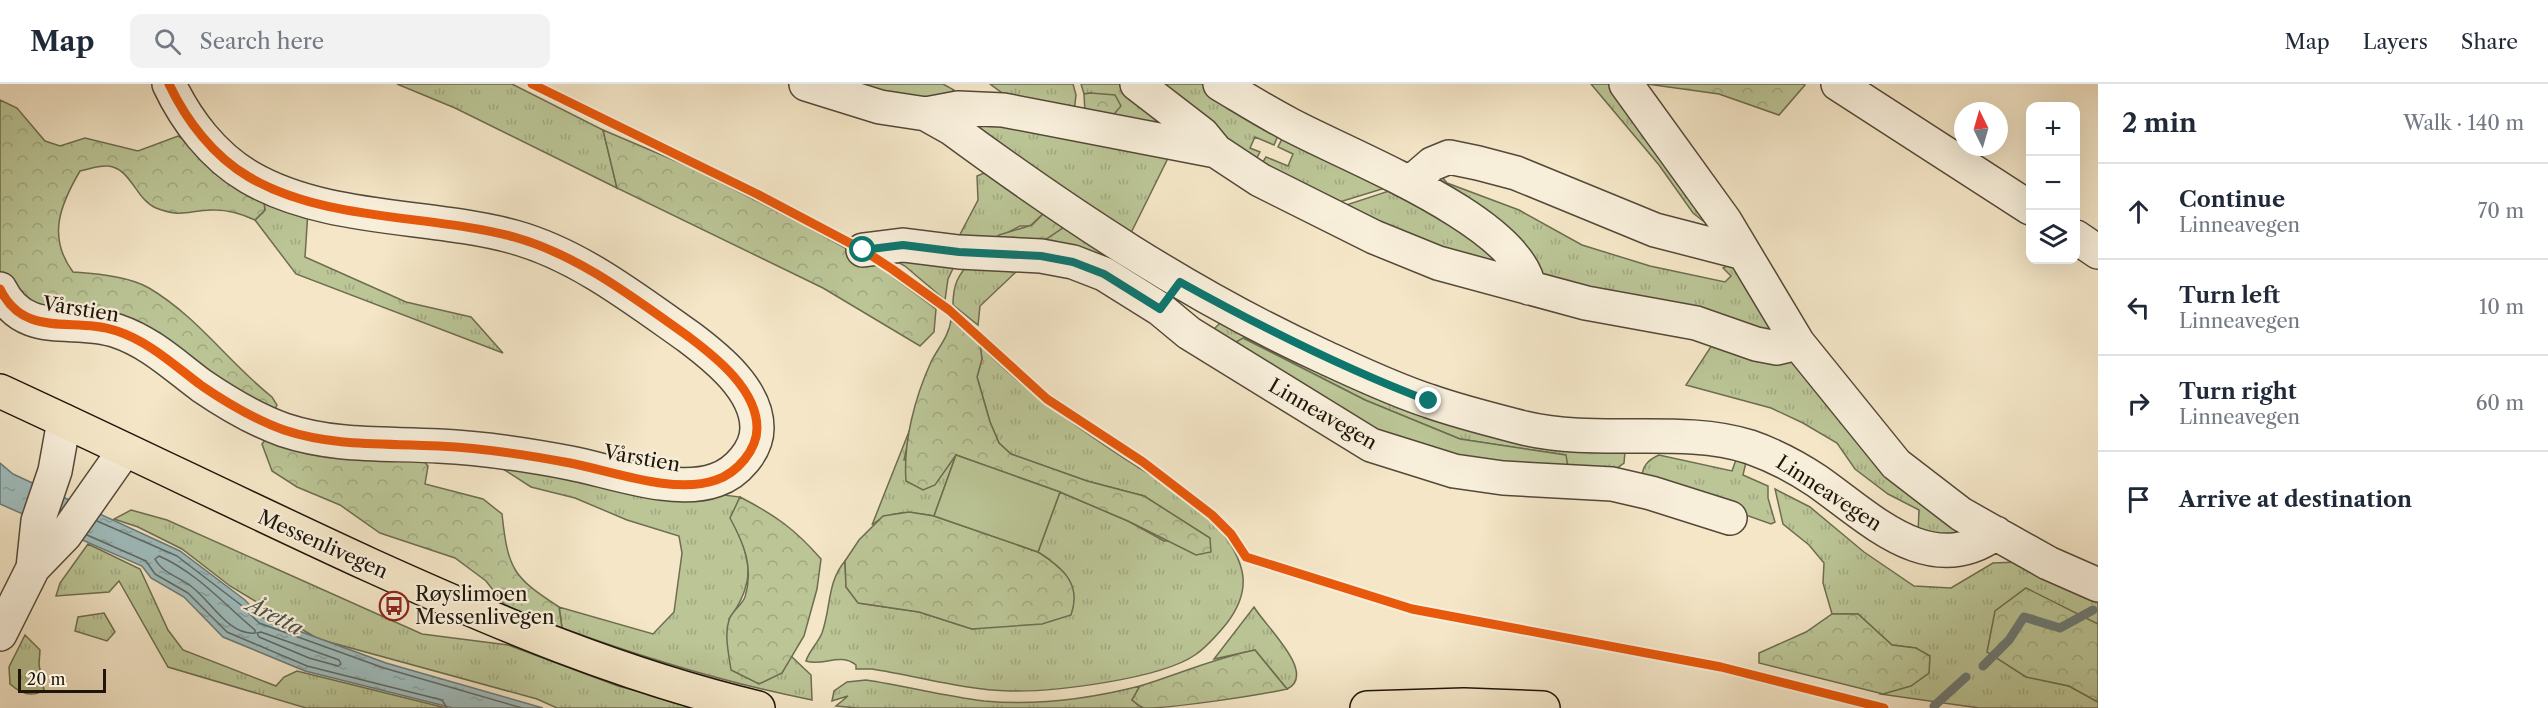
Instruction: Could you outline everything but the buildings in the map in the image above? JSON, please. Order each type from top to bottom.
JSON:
[{"type":"main road","name":"Messenlivegen","points":[[0,391],[124,451],[513,629],[634,673],[758,708]]},
{"type":"main road","points":[[1367,708],[1464,705],[1543,708]]},
{"type":"street","name":"Vårstien","points":[[0,289],[7,304],[22,315],[41,323],[90,325],[117,331],[144,343],[205,388],[244,411],[280,428],[318,440],[463,448],[570,463],[656,482],[693,484],[717,480],[737,468],[750,452],[757,431],[755,411],[742,387],[724,365],[646,306],[557,251],[512,236],[329,206],[279,192],[247,176],[212,148],[185,115],[168,84]]},
{"type":"street","name":"Linneavegen","points":[[806,84],[880,107],[926,114],[958,108],[1003,110],[1216,151]]},
{"type":"street","name":"Linneavegen","points":[[1137,84],[1202,134],[1216,151],[1260,180],[1374,237],[1438,263],[1586,303],[1696,323],[1756,344],[1777,348],[1798,343]]},
{"type":"street","points":[[1220,84],[1287,124],[1410,183],[1490,233],[1509,249],[1521,264],[1529,288]]},
{"type":"street","points":[[1626,84],[1725,220],[1798,343],[1896,464],[1961,514],[2048,563],[2098,585]]},
{"type":"street","points":[[1838,84],[2026,205]]},
{"type":"street","name":"Linneavegen","points":[[926,114],[951,128],[1101,235],[1180,282],[1273,333],[1375,380],[1429,401],[1527,429],[1560,434],[1709,439],[1752,447],[1786,462],[1870,520],[1922,548],[1944,551],[1961,550],[1973,547],[1996,533]]},
{"type":"street","points":[[1410,183],[1432,164],[1449,157],[1478,163],[1516,173],[1655,230],[1744,253]]},
{"type":"street","points":[[2080,240],[2098,252]]},
{"type":"street","name":"Linneavegen","points":[[863,250],[903,245],[959,252],[1041,256],[1073,262],[1104,274],[1160,309],[1189,333],[1371,445],[1454,471],[1503,478],[1612,484],[1651,493],[1730,518]]},
{"type":"street","points":[[1160,309],[1180,282]]},
{"type":"street","points":[[33,568],[38,521],[55,471],[64,421]]},
{"type":"street","points":[[1612,484],[1657,438]]},
{"type":"street","points":[[0,634],[33,568],[65,535],[124,451]]},
{"type":"green space","points":[[397,84],[512,84],[603,130],[617,188],[455,108]]},
{"type":"green space","points":[[840,84],[943,84],[954,90],[940,101]]},
{"type":"green space","points":[[990,84],[1073,84],[1076,95],[1074,112],[1013,101]]},
{"type":"green space","points":[[1081,84],[1126,84],[1185,126],[1121,122],[1091,93],[1084,94]]},
{"type":"green space","points":[[1148,84],[1206,84],[1282,126],[1274,145],[1255,137],[1250,148],[1260,152],[1253,165]]},
{"type":"green space","points":[[1591,84],[1621,84],[1717,232],[1693,213],[1659,165]]},
{"type":"green space","points":[[1647,84],[1805,85],[1779,115],[1719,94]]},
{"type":"green space","points":[[1084,94],[1115,95],[1121,106],[1109,120],[1085,113]]},
{"type":"green space","points":[[0,100],[17,108],[45,141],[60,146],[85,138],[138,151],[178,136],[199,148],[263,197],[265,210],[255,220],[220,210],[174,213],[149,204],[128,178],[116,168],[98,167],[80,171],[62,209],[59,234],[60,246],[73,272],[112,276],[132,281],[149,288],[167,300],[183,312],[272,397],[277,405],[274,411],[38,308],[9,288],[0,272]]},
{"type":"green space","points":[[960,112],[1173,148],[1126,243],[1028,176]]},
{"type":"green space","points":[[1287,129],[1398,184],[1330,205],[1259,168],[1266,157],[1288,166],[1293,154],[1278,147]]},
{"type":"green space","points":[[603,130],[690,167],[804,225],[881,268],[936,309],[934,332],[920,346],[823,288],[617,188]]},
{"type":"green space","points":[[1438,168],[1445,171],[1443,178],[1447,183],[1519,210],[1582,245],[1650,266],[1725,282],[1731,276],[1723,268],[1732,263],[1783,337],[1550,285],[1437,186]]},
{"type":"green space","points":[[989,171],[1049,208],[1030,226],[1020,226],[984,245],[955,244],[978,200],[977,176]]},
{"type":"green space","points":[[1401,187],[1513,262],[1465,262],[1337,208]]},
{"type":"green space","points":[[263,197],[308,211],[305,257],[406,302],[471,317],[503,353],[296,274],[255,220],[265,210]]},
{"type":"green space","points":[[1049,208],[1070,223],[1036,246],[986,245],[999,235],[1032,225]]},
{"type":"green space","points":[[1070,223],[1154,284],[1147,286],[1036,246]]},
{"type":"green space","points":[[958,258],[948,279],[945,300],[905,266],[892,259]]},
{"type":"green space","points":[[972,260],[1017,271],[980,306],[978,325],[953,305],[957,280]]},
{"type":"green space","points":[[1227,316],[1625,452],[1624,463],[1606,476],[1569,474],[1565,455],[1460,439],[1365,400],[1244,338],[1229,346],[1209,334]]},
{"type":"green space","points":[[951,320],[980,345],[982,359],[977,377],[990,422],[999,443],[1011,454],[1087,481],[1144,496],[1210,538],[1211,552],[1196,555],[1128,521],[1060,492],[956,455],[935,485],[923,490],[906,481],[906,451],[915,405],[925,376],[946,337]]},
{"type":"green space","points":[[1243,338],[1365,400],[1460,439],[1566,455],[1569,474],[1500,469],[1370,437],[1229,346]]},
{"type":"green space","points":[[980,345],[1048,405],[1190,502],[1214,522],[1223,533],[1241,567],[1243,588],[1235,611],[1227,623],[1195,655],[1158,671],[1133,677],[1029,691],[975,688],[872,669],[856,669],[856,665],[844,660],[806,661],[822,633],[832,586],[845,561],[846,587],[859,603],[919,612],[972,629],[1005,625],[1050,560],[1038,552],[1060,492],[1128,521],[1164,541],[1209,538],[1144,496],[1087,481],[1011,454],[999,443],[990,422],[977,377],[982,359]]},
{"type":"green space","points":[[1712,345],[1798,360],[1954,522],[1957,536],[1918,533],[1919,510],[1888,494],[1855,469],[1837,443],[1803,423],[1771,408],[1686,385]]},
{"type":"green space","points":[[912,424],[904,460],[956,455],[934,516],[894,514],[872,525]]},
{"type":"green space","points":[[270,433],[418,455],[428,466],[425,484],[483,499],[502,514],[507,548],[516,570],[532,588],[559,607],[562,628],[536,620],[504,604],[486,581],[455,558],[380,533],[340,505],[297,487],[272,471],[262,444]]},
{"type":"green space","points":[[1738,454],[1747,458],[1743,475],[1768,486],[1768,498],[1775,522],[1771,524],[1642,478],[1646,464],[1659,455],[1732,471]]},
{"type":"green space","points":[[956,455],[1060,492],[1038,552],[934,516]]},
{"type":"green space","points":[[500,467],[740,497],[731,518],[747,558],[747,581],[744,593],[729,619],[782,673],[790,655],[811,675],[812,700],[686,669],[562,628],[559,607],[653,634],[674,612],[682,553],[679,536],[627,520],[575,498],[531,487]]},
{"type":"green space","points":[[1775,489],[1810,507],[1864,552],[1914,586],[1951,588],[1993,563],[2017,562],[2098,596],[2098,624],[2083,617],[2024,676],[2069,686],[2098,702],[2098,708],[1979,708],[1880,694],[1916,648],[1892,645],[1858,614],[1832,614],[1823,583],[1824,563],[1809,545],[1783,524]]},
{"type":"green space","points":[[740,497],[784,524],[821,559],[817,589],[804,636],[782,673],[759,684],[731,670],[727,645],[729,620],[742,603],[748,586],[746,556],[740,537],[730,518]]},
{"type":"green space","points":[[131,510],[167,520],[422,634],[508,645],[618,686],[701,708],[557,708],[537,699],[318,639],[230,586],[182,549],[138,527],[114,519]]},
{"type":"green space","points":[[909,512],[934,516],[1038,552],[1055,564],[1068,578],[1074,594],[1071,615],[1042,624],[972,629],[919,612],[858,603],[846,587],[845,561],[859,540],[883,516]]},
{"type":"green space","points":[[88,544],[140,569],[168,630],[183,650],[276,686],[284,677],[297,671],[446,708],[306,708],[168,667],[119,581],[109,592],[56,596],[60,583]]},
{"type":"green space","points":[[2026,588],[2098,624],[2098,702],[2069,686],[2026,677],[1987,652],[1995,611]]},
{"type":"green space","points":[[1254,607],[1293,661],[1296,673],[1295,682],[1287,689],[1255,650],[1214,659]]},
{"type":"green space","points":[[104,613],[115,632],[107,641],[75,631],[78,617]]},
{"type":"green space","points":[[1832,614],[1858,614],[1892,645],[1916,648],[1930,656],[1929,673],[1911,686],[1883,694],[1759,663],[1759,653],[1806,632]]},
{"type":"green space","points":[[25,635],[40,650],[39,665],[44,690],[35,694],[22,692],[10,684],[9,667]]},
{"type":"green space","points":[[1255,650],[1287,689],[1215,701],[1144,708],[1132,700],[1140,686]]},
{"type":"green space","points":[[866,680],[969,699],[1024,703],[1102,695],[1140,686],[1132,700],[1142,708],[857,708],[836,706],[848,696],[832,701],[834,691],[847,682]]},
{"type":"water","points":[[0,463],[13,474],[180,551],[245,600],[261,617],[386,663],[543,708],[453,708],[305,671],[223,637],[184,597],[151,578],[142,566],[0,504]]},
{"type":"waterway","points":[[1983,666],[2009,640],[2024,617],[2060,628],[2093,610]]},
{"type":"waterway","points":[[1934,706],[1966,677]]},
{"type":"cycle path","points":[[0,289],[10,305],[23,315],[37,321],[101,327],[140,341],[232,405],[273,426],[303,435],[341,442],[455,447],[505,452],[570,463],[643,480],[681,485],[699,484],[724,477],[750,452],[756,436],[755,414],[743,388],[734,376],[689,337],[606,279],[561,255],[514,237],[448,224],[345,210],[279,192],[249,177],[212,148],[192,124],[169,84]]},
{"type":"cycle path","points":[[532,84],[757,194],[863,250],[892,269],[949,310],[1047,399],[1143,462],[1212,515],[1231,534],[1246,557],[1412,609],[1721,667],[1884,708]]},
{"type":"place","name":"Røyslimoen Messenlivegen","points":[[394,606]]},
{"type":"route","points":[[863,250],[903,245],[959,252],[1041,256],[1073,262],[1104,274],[1126,291],[1160,309],[1180,282],[1273,333],[1375,380],[1429,401]]},
{"type":"water label","name":"Åretta","points":[[275,616]]}]
